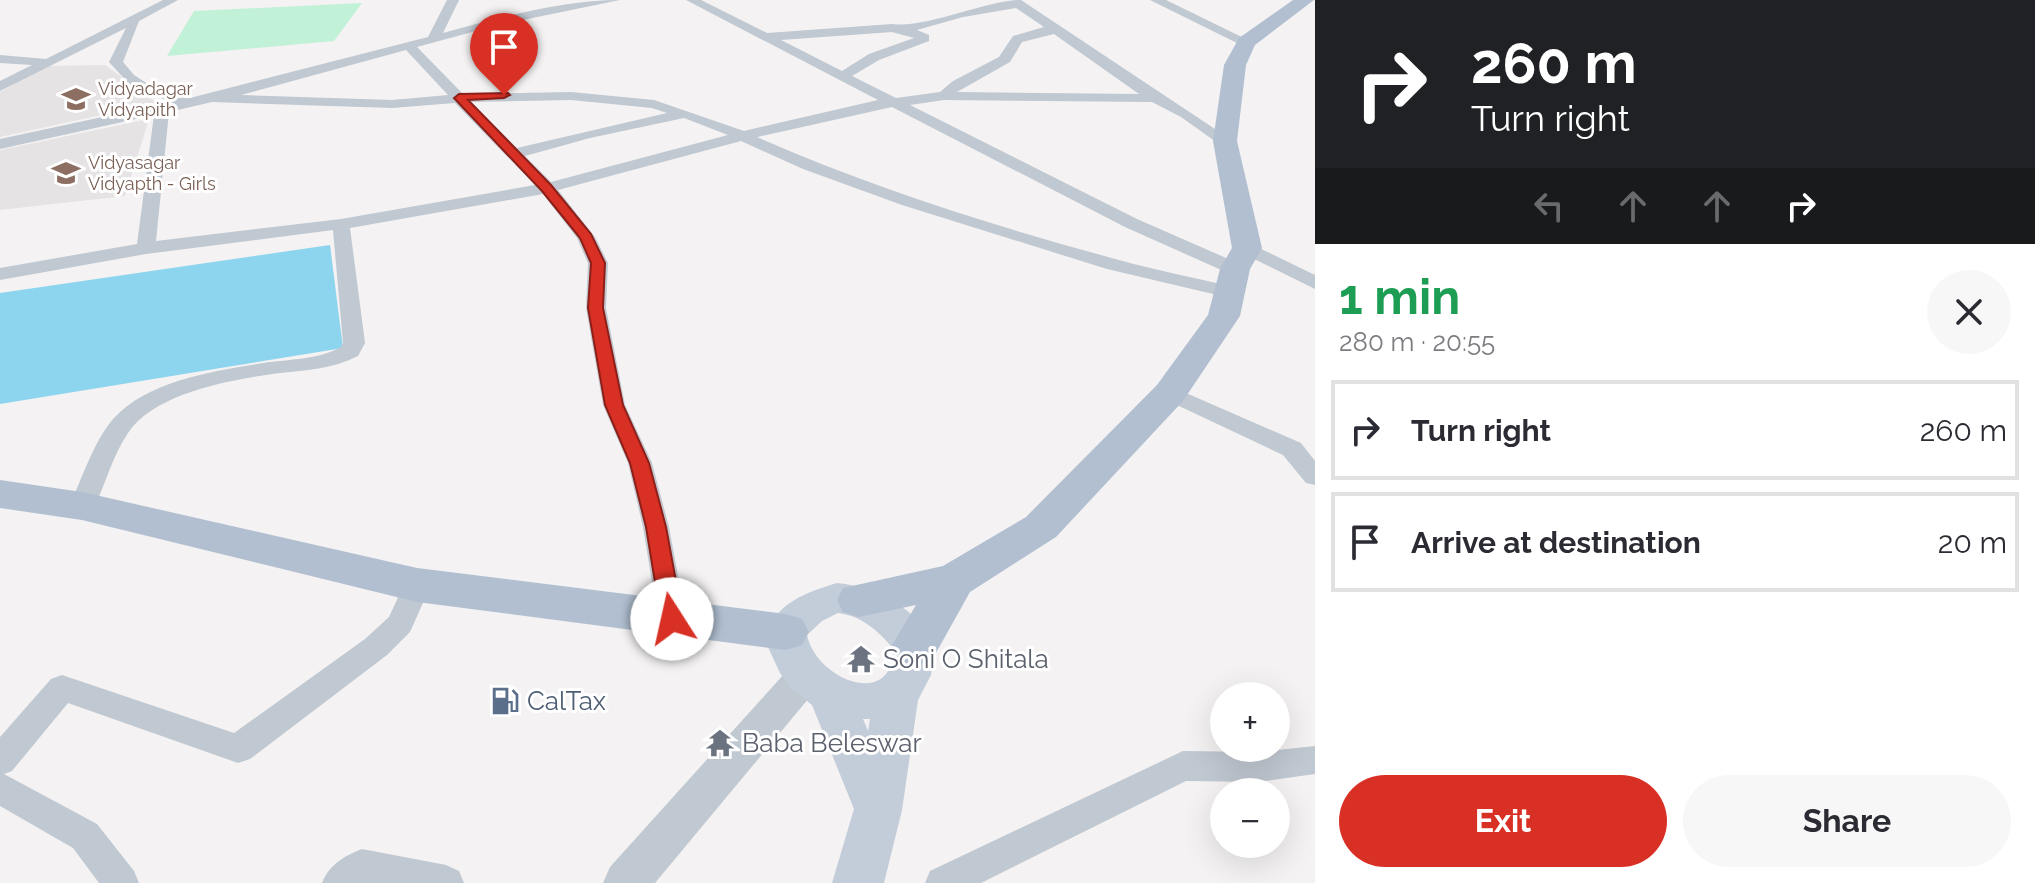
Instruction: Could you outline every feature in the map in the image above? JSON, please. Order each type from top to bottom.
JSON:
[{"type":"main road","points":[[878,810],[818,685],[791,656],[786,632],[798,615],[816,604],[837,598],[859,600],[954,580],[1041,527],[1170,393],[1224,316],[1238,270],[1225,141],[1235,65],[1246,42],[1305,0]]},
{"type":"main road","points":[[0,494],[82,506],[417,585],[786,632]]},
{"type":"main road","points":[[818,685],[848,701],[886,698],[904,686],[915,647],[954,580]]},
{"type":"main road","points":[[859,600],[879,609],[901,626],[915,647]]},
{"type":"main road","points":[[858,883],[878,810],[897,691]]},
{"type":"street","points":[[0,87],[43,62],[172,0]]},
{"type":"street","points":[[434,37],[453,0]]},
{"type":"street","points":[[0,144],[212,98],[497,22],[614,0]]},
{"type":"street","points":[[692,0],[1131,223],[1238,270]]},
{"type":"street","points":[[1156,0],[1246,42]]},
{"type":"street","points":[[768,37],[905,30],[1012,2],[1225,141]]},
{"type":"street","points":[[132,18],[134,25],[116,62],[123,74],[154,95],[191,103]]},
{"type":"street","points":[[840,76],[862,68],[875,57],[905,49],[924,38],[905,30]]},
{"type":"street","points":[[944,96],[958,84],[1005,59],[1006,50],[1015,40],[1027,33],[1055,30]]},
{"type":"street","points":[[407,44],[547,188],[586,237],[598,263],[596,308],[614,405],[640,463],[656,527],[672,619]]},
{"type":"street","points":[[0,59],[43,62]]},
{"type":"street","points":[[212,98],[392,104],[524,95],[654,104],[745,137],[809,166],[908,201],[1114,265],[1238,270],[1315,283]]},
{"type":"street","points":[[0,274],[146,248],[341,224],[547,188],[845,110],[897,102],[944,96],[1155,98]]},
{"type":"street","points":[[146,248],[162,109]]},
{"type":"street","points":[[515,154],[588,134],[686,114]]},
{"type":"street","points":[[82,506],[121,424],[140,407],[173,391],[261,370],[328,360],[350,351],[354,343],[341,224]]},
{"type":"street","points":[[1170,393],[1292,449],[1315,477]]},
{"type":"street","points":[[0,761],[62,688],[238,749],[376,647],[400,624],[417,585]]},
{"type":"street","points":[[626,883],[818,685]]},
{"type":"street","points":[[943,883],[1183,766],[1258,767],[1315,760]]},
{"type":"street","points":[[0,788],[85,836],[121,883]]},
{"type":"street","points":[[340,883],[362,866],[446,883]]},
{"type":"shaded area","name":"Vidyadagar Vidyapith","points":[[105,65],[157,103],[0,137],[0,92],[45,66]]},
{"type":"shaded area","name":"Vidyasagar Vidyapth - Girls","points":[[149,119],[125,196],[0,210],[0,150]]},
{"type":"green space","points":[[362,3],[334,41],[167,56],[194,11]]},
{"type":"water","points":[[330,245],[343,348],[0,404],[0,293]]},
{"type":"place","name":"Vidyadagar Vidyapith","points":[[76,99]]},
{"type":"place","name":"Vidyasagar Vidyapth - Girls","points":[[66,173]]},
{"type":"place","name":"Soni O Shitala","points":[[861,659]]},
{"type":"place","name":"CalTax","points":[[505,701]]},
{"type":"place","name":"Baba Beleswar","points":[[720,743]]},
{"type":"route","points":[[504,95],[459,98],[547,188],[586,237],[598,263],[596,308],[614,405],[640,463],[656,527],[672,619]]}]
